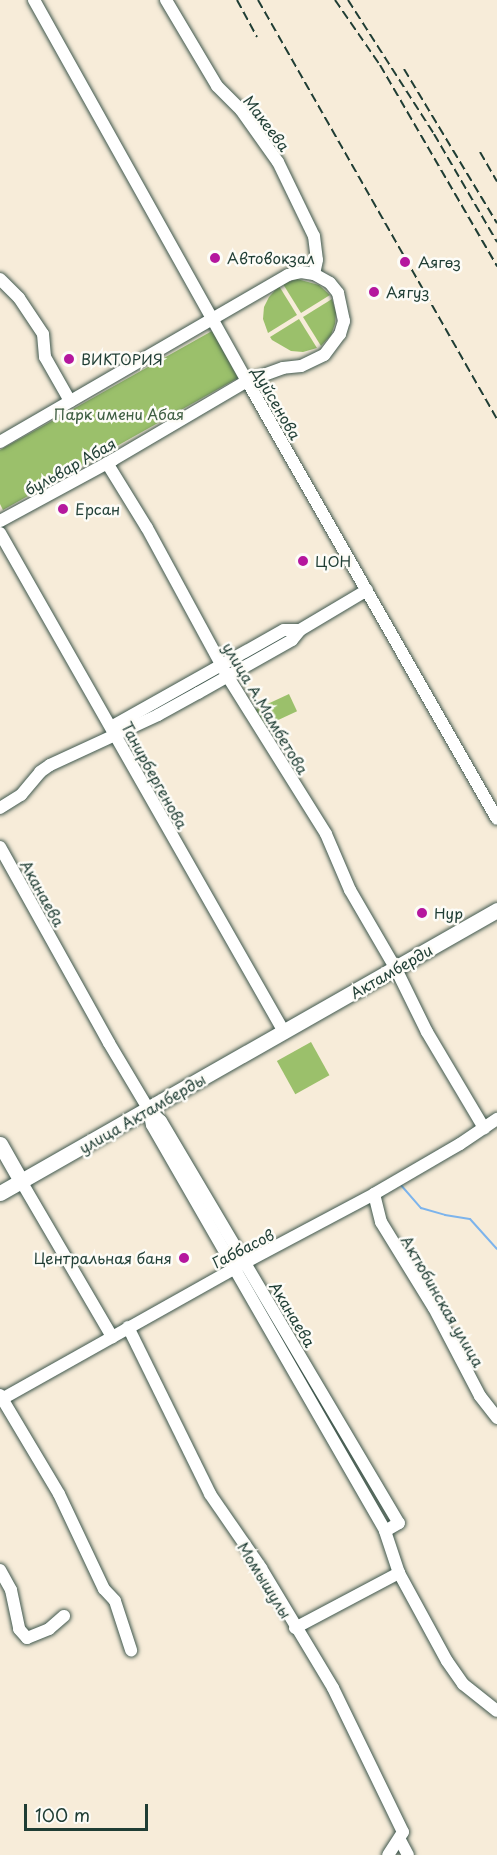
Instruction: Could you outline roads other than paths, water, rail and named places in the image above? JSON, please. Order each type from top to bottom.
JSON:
[{"type":"main road","name":"Актамберди","points":[[284,1032],[497,910]]},
{"type":"main road","name":"улица Актамберды","points":[[0,1193],[284,1032]]},
{"type":"main road","points":[[0,1144],[21,1181]]},
{"type":"street","name":"Дуйсенова","points":[[34,0],[247,381],[497,819]]},
{"type":"street","name":"Макеева","points":[[166,0],[217,86],[241,110],[278,162],[314,236],[317,260],[314,274]]},
{"type":"street","points":[[0,442],[288,275],[301,272],[314,274],[330,283],[338,293],[343,307],[344,321],[333,346],[324,355],[301,366],[283,368],[247,381]]},
{"type":"street","points":[[0,279],[19,298],[43,334],[45,357],[70,401]]},
{"type":"street","name":"бульвар Абая","points":[[0,521],[107,464],[247,381]]},
{"type":"street","name":"улица А.Мамбетова","points":[[107,464],[147,528],[225,671],[326,834],[351,890],[396,969],[427,1032],[484,1128]]},
{"type":"street","name":"Танирбергенова","points":[[0,533],[284,1032]]},
{"type":"street","points":[[0,808],[21,795],[39,772],[50,765],[225,671],[284,630],[300,630],[367,590]]},
{"type":"street","name":"Аканаева","points":[[0,847],[149,1110],[152,1125],[240,1265],[385,1531],[399,1573],[447,1661],[463,1684],[497,1711]]},
{"type":"street","name":"Габбасов","points":[[1,1398],[240,1265],[374,1194],[497,1119]]},
{"type":"street","points":[[21,1181],[112,1337]]},
{"type":"street","name":"Актюбинская улица","points":[[374,1194],[381,1222],[434,1308],[480,1396],[497,1418]]},
{"type":"street","name":"Момышулы","points":[[128,1327],[210,1494],[261,1568],[333,1688],[408,1855]]},
{"type":"street","points":[[1,1398],[59,1494],[84,1542],[104,1589],[115,1601],[131,1650]]},
{"type":"street","points":[[0,1570],[11,1590],[19,1629],[27,1638],[49,1629],[64,1616]]},
{"type":"street","points":[[295,1628],[399,1573]]},
{"type":"street","points":[[388,1855],[401,1836]]},
{"type":"waterway","points":[[400,1184],[421,1208],[470,1219],[497,1249]]},
{"type":"railway","points":[[237,0],[257,37]]},
{"type":"railway","points":[[258,0],[497,419]]},
{"type":"railway","points":[[335,0],[380,65],[497,266]]},
{"type":"railway","points":[[348,0],[434,134],[497,242]]},
{"type":"railway","points":[[404,69],[497,223]]},
{"type":"railway","points":[[480,152],[497,181]]},
{"type":"place","name":"Автовокзал","points":[[215,258]]},
{"type":"place","name":"Аягөз","points":[[405,262]]},
{"type":"place","name":"Аягуз","points":[[374,292]]},
{"type":"place","name":"ВИКТОРИЯ","points":[[69,359]]},
{"type":"place","name":"Ерсан","points":[[63,509]]},
{"type":"place","name":"ЦОН","points":[[303,561]]},
{"type":"place","name":"Нур","points":[[422,913]]},
{"type":"place","name":"Центральная баня","points":[[184,1258]]},
{"type":"park label","name":"Парк имени Абая","points":[[119,414]]}]
